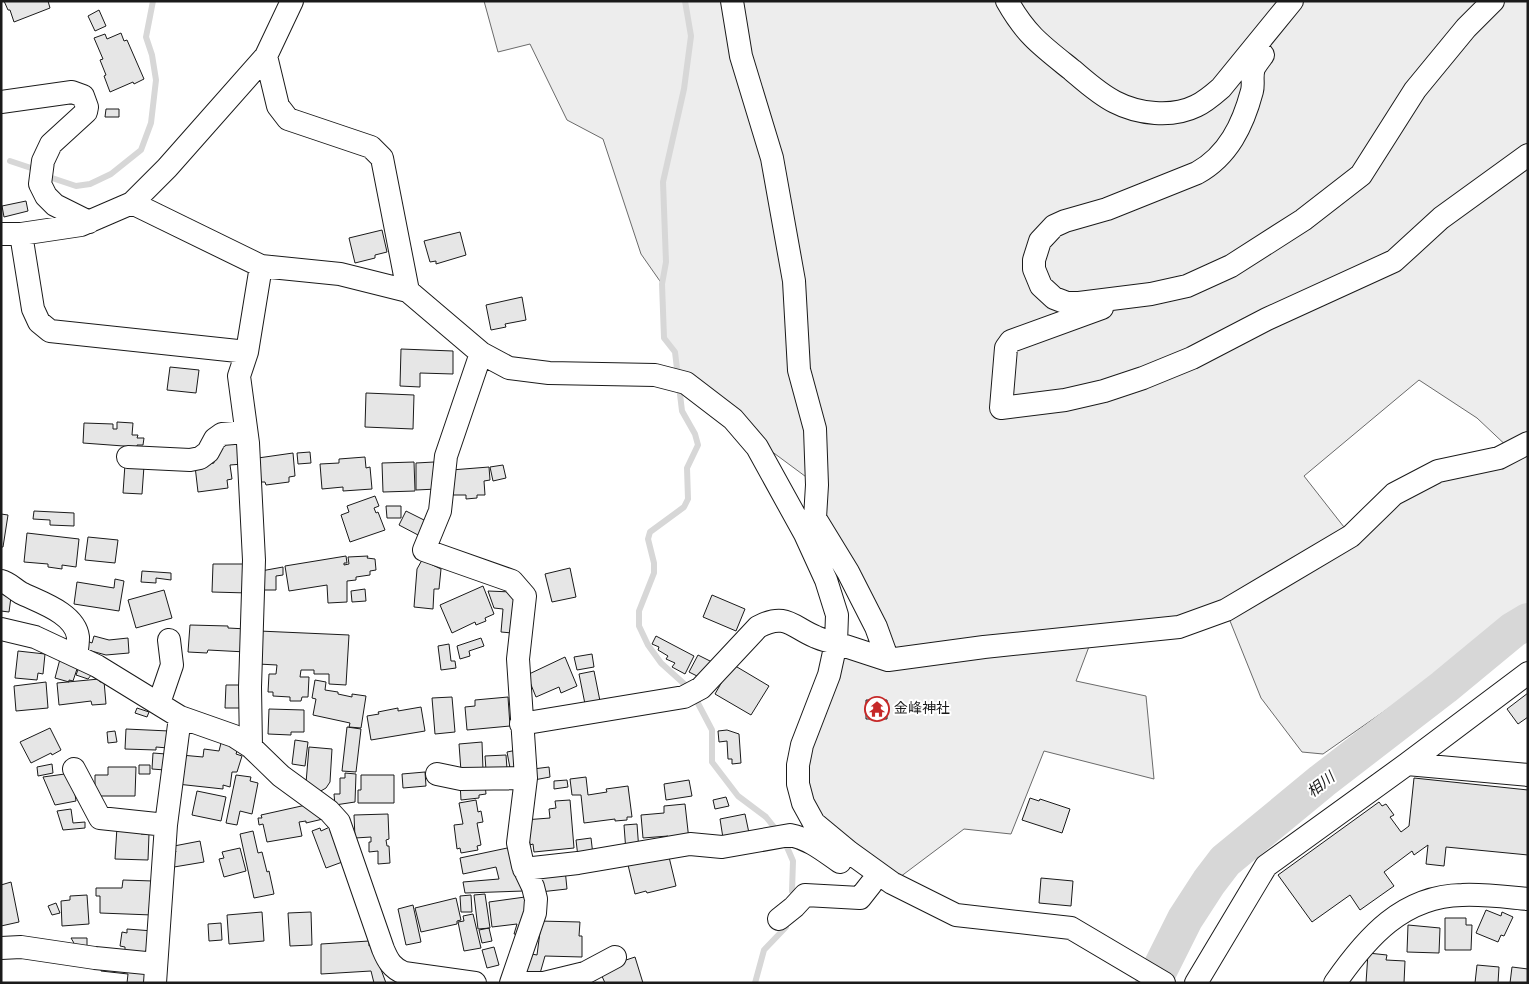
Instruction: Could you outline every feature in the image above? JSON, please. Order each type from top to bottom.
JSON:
[{"type":"street","points":[[247,352],[50,332],[39,322],[33,309],[11,234],[81,225],[132,203],[167,168],[266,56],[292,1]]},
{"type":"street","points":[[732,1],[741,56],[772,158],[794,281],[799,370],[815,429],[817,484],[815,518],[848,572],[876,627],[888,660]]},
{"type":"street","points":[[1007,1],[1019,23],[1035,41],[1106,96],[1126,107],[1140,111],[1171,112],[1196,106],[1209,99],[1221,88],[1292,1]]},
{"type":"street","points":[[1255,47],[1263,55],[1254,67],[1252,89],[1242,122],[1216,160],[1208,167],[1188,177],[1108,209],[1065,221],[1047,232],[1040,241],[1034,260],[1034,269],[1041,286],[1047,293],[1067,303],[1079,303],[1151,294],[1187,286],[1232,266],[1303,220],[1353,183],[1361,174],[1415,90],[1466,28],[1494,1]]},
{"type":"street","points":[[266,56],[278,106],[288,119],[371,147],[382,158],[408,290]]},
{"type":"street","points":[[1,102],[72,92],[83,96],[87,107],[86,112],[51,144],[43,161],[40,184],[46,196],[55,205],[89,222]]},
{"type":"street","points":[[1105,299],[1102,308],[1011,341],[1006,348],[1001,408],[1065,400],[1104,391],[1144,378],[1192,358],[1267,319],[1394,261],[1441,218],[1528,155]]},
{"type":"street","points":[[132,203],[261,266],[340,274],[408,290],[481,353],[509,368],[533,372],[655,375],[678,381],[733,420],[757,447],[805,534],[826,580],[837,615],[836,643],[829,676],[802,746],[798,765],[798,784],[802,803],[814,823],[849,852],[881,884]]},
{"type":"street","points":[[250,747],[254,564],[246,432],[239,376],[247,352],[261,266]]},
{"type":"street","points":[[481,353],[446,456],[440,511],[424,550],[512,581],[524,596],[518,659],[526,778],[518,843],[524,869],[533,887],[536,899],[535,913],[511,983]]},
{"type":"street","points":[[128,457],[190,460],[200,458],[208,452],[215,439],[222,434],[246,432]]},
{"type":"street","points":[[522,724],[692,693],[758,627],[769,621],[779,620],[788,622],[816,637],[888,660],[984,647],[1179,627],[1226,610],[1351,536],[1394,494],[1438,471],[1499,458],[1528,443]]},
{"type":"street","points":[[1,580],[18,592],[57,610],[74,626],[78,636],[76,656]]},
{"type":"street","points":[[1,629],[35,637],[76,656],[97,666],[180,717],[234,736],[250,747],[281,776],[329,811],[339,822],[383,949],[389,962],[395,969],[404,973],[475,983]]},
{"type":"street","points":[[159,703],[172,665],[169,640]]},
{"type":"street","points":[[1196,983],[1266,866],[1408,764],[1528,673]]},
{"type":"street","points":[[1,948],[21,947],[96,958],[155,974],[166,825],[180,717]]},
{"type":"street","points":[[1408,764],[1528,775]]},
{"type":"street","points":[[74,769],[100,818],[166,825]]},
{"type":"street","points":[[437,774],[461,778],[526,778]]},
{"type":"street","points":[[524,869],[578,863],[690,844],[722,847],[781,836],[801,837],[881,884],[956,915],[1071,928],[1164,983]]},
{"type":"street","points":[[779,918],[794,907],[805,895],[860,898],[881,884]]},
{"type":"street","points":[[1335,983],[1355,955],[1374,935],[1395,916],[1416,904],[1439,897],[1463,894],[1528,899]]},
{"type":"street","points":[[525,983],[544,983],[585,972],[615,956]]},
{"type":"shaded area","points":[[484,1],[1528,1],[1528,611],[1323,754],[1302,752],[1261,698],[1226,611],[1093,636],[1076,681],[1146,696],[1154,779],[1044,751],[1011,834],[964,829],[892,883],[849,852],[798,784],[836,643],[887,660],[815,518],[817,485],[678,382],[675,352],[664,338],[662,284],[641,254],[603,139],[567,120],[530,44],[498,52]],"holes":[[[1419,380],[1477,418],[1512,451],[1394,494],[1351,536],[1304,476]]]},
{"type":"building","points":[[4,1],[48,1],[50,8],[14,22],[10,10],[8,10]]},
{"type":"building","points":[[99,10],[106,26],[95,31],[88,16]]},
{"type":"building","points":[[121,33],[124,41],[127,40],[144,79],[110,92],[100,60],[103,59],[94,38],[105,34],[107,39]]},
{"type":"building","points":[[106,109],[119,109],[119,117],[105,117]]},
{"type":"building","points":[[26,201],[28,211],[4,217],[2,206]]},
{"type":"building","points":[[382,230],[387,252],[375,255],[375,258],[355,263],[349,238]]},
{"type":"building","points":[[460,232],[466,255],[436,264],[436,261],[430,262],[424,241]]},
{"type":"building","points":[[522,297],[526,320],[505,324],[506,327],[491,330],[486,305]]},
{"type":"building","points":[[401,349],[453,351],[453,374],[420,373],[420,387],[400,386]]},
{"type":"building","points":[[170,367],[199,370],[196,393],[167,390]]},
{"type":"building","points":[[366,393],[414,395],[413,429],[365,427]]},
{"type":"building","points":[[117,422],[133,423],[132,435],[138,435],[137,438],[144,438],[143,445],[137,445],[137,447],[83,443],[84,423],[113,424],[113,429],[117,429]]},
{"type":"building","points":[[240,439],[243,464],[230,465],[232,479],[227,480],[228,488],[198,492],[195,466],[214,463],[213,451],[219,442]]},
{"type":"building","points":[[310,452],[311,463],[298,464],[297,453]]},
{"type":"building","points":[[293,453],[295,476],[289,477],[289,482],[266,485],[265,482],[261,482],[258,458]]},
{"type":"building","points":[[365,457],[366,468],[370,467],[372,489],[343,491],[343,487],[322,489],[320,464],[339,463],[339,459]]},
{"type":"building","points":[[414,462],[415,491],[383,492],[382,463]]},
{"type":"building","points":[[434,462],[437,489],[416,490],[416,463]]},
{"type":"building","points":[[125,464],[144,466],[142,494],[123,493]]},
{"type":"building","points":[[503,465],[506,478],[493,481],[490,467]]},
{"type":"building","points":[[489,467],[490,480],[484,481],[485,495],[477,495],[477,498],[466,499],[466,495],[453,495],[451,470]]},
{"type":"building","points":[[375,496],[379,506],[374,508],[376,513],[378,512],[385,530],[350,542],[341,515],[349,512],[347,506]]},
{"type":"building","points":[[386,506],[401,506],[401,518],[387,518]]},
{"type":"building","points":[[34,511],[74,513],[74,526],[50,525],[50,520],[33,519]]},
{"type":"building","points":[[406,511],[426,521],[418,535],[399,525]]},
{"type":"building","points":[[1,514],[8,515],[3,547],[1,547]]},
{"type":"building","points":[[27,533],[79,539],[76,567],[62,565],[62,569],[48,567],[48,564],[24,562]]},
{"type":"building","points":[[88,537],[118,540],[115,563],[85,560]]},
{"type":"building","points":[[346,556],[347,563],[344,563],[344,565],[349,564],[348,557],[368,556],[367,558],[375,559],[376,570],[370,571],[370,575],[356,577],[356,580],[347,581],[347,602],[328,603],[327,585],[289,591],[285,566]]},
{"type":"building","points":[[422,560],[441,569],[439,589],[434,589],[433,609],[414,607],[417,569]]},
{"type":"building","points":[[213,564],[248,564],[248,593],[212,592]]},
{"type":"building","points":[[283,567],[283,575],[276,576],[276,590],[261,590],[261,571]]},
{"type":"building","points":[[570,568],[576,597],[552,602],[545,574]]},
{"type":"building","points":[[142,571],[171,573],[171,580],[156,578],[156,583],[141,582]]},
{"type":"building","points":[[115,579],[124,581],[119,611],[74,604],[77,582],[114,588]]},
{"type":"building","points":[[483,586],[494,614],[485,618],[486,621],[476,625],[475,622],[452,633],[440,605]]},
{"type":"building","points":[[1,587],[11,597],[9,612],[1,611]]},
{"type":"building","points":[[365,589],[366,601],[352,602],[351,591]]},
{"type":"building","points":[[164,590],[172,618],[136,628],[128,600]]},
{"type":"building","points":[[488,591],[512,592],[516,599],[512,633],[501,632],[503,609],[494,608]]},
{"type":"building","points":[[712,595],[745,609],[736,631],[703,617]]},
{"type":"building","points":[[190,625],[228,626],[228,628],[247,629],[246,652],[208,650],[207,653],[188,652]]},
{"type":"building","points":[[259,631],[349,635],[346,685],[329,684],[329,674],[314,674],[314,670],[301,670],[300,677],[309,677],[308,697],[302,697],[301,701],[290,701],[290,697],[273,696],[273,692],[268,692],[269,674],[276,674],[277,665],[258,664]]},
{"type":"building","points":[[94,636],[109,640],[128,638],[129,653],[106,655],[84,649],[87,641],[92,643]]},
{"type":"building","points":[[656,636],[694,656],[685,674],[672,667],[675,663],[666,659],[668,656],[658,650],[659,647],[652,644]]},
{"type":"building","points":[[481,638],[484,646],[469,651],[470,656],[460,659],[457,646]]},
{"type":"building","points":[[449,644],[451,661],[455,661],[456,668],[441,670],[438,646]]},
{"type":"building","points":[[18,651],[45,654],[43,674],[38,673],[37,680],[15,678]]},
{"type":"building","points":[[592,654],[594,667],[577,670],[574,657]]},
{"type":"building","points":[[698,655],[714,663],[701,678],[689,672]]},
{"type":"building","points":[[565,657],[577,686],[561,693],[559,687],[536,697],[527,675]]},
{"type":"building","points":[[60,659],[78,666],[73,681],[69,680],[69,682],[55,678]]},
{"type":"building","points":[[732,664],[769,686],[751,715],[715,694]]},
{"type":"building","points":[[79,667],[92,674],[88,679],[76,675]]},
{"type":"building","points":[[594,671],[601,706],[585,704],[579,674]]},
{"type":"building","points":[[99,679],[100,682],[104,681],[106,704],[92,705],[91,701],[59,705],[57,683]]},
{"type":"building","points":[[315,680],[326,682],[325,690],[352,697],[352,694],[366,696],[361,728],[349,727],[350,723],[313,715],[316,699],[312,698]]},
{"type":"building","points":[[46,682],[48,708],[16,711],[14,686]]},
{"type":"building","points":[[226,685],[239,685],[243,708],[225,708]]},
{"type":"building","points":[[1528,693],[1528,717],[1518,724],[1507,709]]},
{"type":"building","points":[[452,697],[455,732],[435,734],[432,698]]},
{"type":"building","points":[[508,697],[510,726],[467,730],[465,707],[475,706],[475,700]]},
{"type":"building","name":"金峰神社","points":[[866,700],[887,700],[887,719],[866,719]]},
{"type":"building","points":[[421,707],[425,731],[371,740],[367,716],[398,708],[398,711]]},
{"type":"building","points":[[137,708],[149,712],[147,717],[135,713]]},
{"type":"building","points":[[269,709],[304,710],[304,732],[291,732],[291,735],[268,734]]},
{"type":"building","points":[[347,727],[361,729],[356,772],[342,771]]},
{"type":"building","points":[[50,728],[61,750],[31,763],[20,742]]},
{"type":"building","points":[[126,729],[169,731],[168,748],[156,747],[156,750],[125,749]]},
{"type":"building","points":[[727,730],[739,734],[741,763],[732,764],[732,759],[728,759],[727,741],[719,742],[718,731]]},
{"type":"building","points":[[115,731],[117,742],[108,743],[107,732]]},
{"type":"building","points":[[295,740],[308,742],[305,766],[292,764]]},
{"type":"building","points":[[482,742],[483,770],[461,771],[459,744]]},
{"type":"building","points":[[221,743],[238,748],[236,754],[242,756],[237,772],[232,772],[230,787],[223,785],[223,789],[177,784],[181,755],[203,757],[204,749],[219,751]]},
{"type":"building","points":[[309,747],[332,749],[330,782],[326,788],[319,792],[306,783]]},
{"type":"building","points":[[517,750],[520,766],[510,768],[507,752]]},
{"type":"building","points":[[153,753],[166,754],[165,770],[152,769]]},
{"type":"building","points":[[506,755],[507,769],[486,770],[485,756]]},
{"type":"building","points":[[52,764],[53,773],[38,776],[37,767]]},
{"type":"building","points":[[139,765],[150,765],[150,774],[139,774]]},
{"type":"building","points":[[108,767],[136,767],[135,796],[95,796],[95,775],[108,775]]},
{"type":"building","points":[[549,767],[550,777],[534,780],[533,769]]},
{"type":"building","points":[[425,772],[426,786],[403,788],[402,774]]},
{"type":"building","points":[[72,773],[76,801],[55,805],[43,777]]},
{"type":"building","points":[[345,773],[356,774],[355,802],[335,805],[334,794],[340,794],[340,778],[345,778]]},
{"type":"building","points":[[236,775],[251,777],[250,781],[258,783],[252,814],[240,811],[237,825],[226,823]]},
{"type":"building","points":[[361,775],[394,775],[394,803],[358,803],[358,790],[361,790]]},
{"type":"building","points":[[586,777],[588,795],[607,792],[606,789],[628,786],[632,817],[627,817],[627,820],[615,821],[615,819],[584,823],[581,795],[572,795],[570,779]]},
{"type":"building","points":[[1414,778],[1528,790],[1528,855],[1446,847],[1444,866],[1426,864],[1428,845],[1414,855],[1412,851],[1384,872],[1394,886],[1360,910],[1350,895],[1312,922],[1278,875],[1379,802],[1382,806],[1386,804],[1394,815],[1390,817],[1401,832],[1409,826]]},
{"type":"building","points":[[567,780],[568,787],[554,789],[554,781]]},
{"type":"building","points":[[689,780],[692,796],[666,800],[664,784]]},
{"type":"building","points":[[460,783],[485,784],[486,794],[479,795],[479,798],[461,800]]},
{"type":"building","points":[[197,791],[226,797],[221,821],[192,815]]},
{"type":"building","points":[[726,797],[729,806],[715,809],[713,800]]},
{"type":"building","points":[[1030,798],[1039,801],[1040,799],[1070,809],[1062,833],[1022,820]]},
{"type":"building","points":[[476,800],[478,812],[481,811],[483,822],[477,823],[481,845],[477,846],[478,850],[461,853],[460,848],[457,849],[454,825],[463,824],[459,803]]},
{"type":"building","points":[[570,800],[574,848],[534,852],[533,844],[530,845],[528,826],[524,820],[550,818],[549,809],[556,808],[555,801]]},
{"type":"building","points":[[685,804],[689,840],[668,839],[668,836],[643,838],[641,815],[664,813],[664,806]]},
{"type":"building","points":[[306,805],[323,819],[306,823],[306,821],[299,822],[302,836],[267,842],[263,824],[259,825],[258,818],[262,818],[261,815]]},
{"type":"building","points":[[71,809],[73,823],[85,822],[85,828],[63,830],[57,811]]},
{"type":"building","points":[[388,814],[389,839],[386,840],[387,846],[389,846],[390,863],[378,864],[378,851],[369,852],[371,837],[355,838],[354,815]]},
{"type":"building","points":[[745,814],[749,833],[723,838],[720,819]]},
{"type":"building","points":[[637,824],[639,851],[626,852],[624,825]]},
{"type":"building","points":[[332,826],[345,861],[326,868],[312,831],[320,828],[321,831]]},
{"type":"building","points":[[117,827],[142,828],[141,834],[149,834],[148,860],[115,859]]},
{"type":"building","points":[[253,831],[258,853],[262,852],[267,872],[269,871],[274,894],[254,898],[240,834]]},
{"type":"building","points":[[591,838],[593,855],[578,857],[576,840]]},
{"type":"building","points":[[200,841],[204,862],[174,867],[171,853],[176,852],[174,846]]},
{"type":"building","points":[[512,847],[524,891],[465,893],[463,882],[499,879],[496,867],[463,874],[460,858]]},
{"type":"building","points":[[240,848],[246,871],[224,877],[219,859],[224,858],[222,852]]},
{"type":"building","points":[[669,857],[676,886],[635,894],[628,865]]},
{"type":"building","points":[[565,869],[567,889],[540,892],[538,872]]},
{"type":"building","points":[[1041,878],[1073,881],[1071,906],[1039,903]]},
{"type":"building","points":[[123,880],[153,881],[152,915],[100,913],[100,896],[96,896],[96,888],[122,888]]},
{"type":"building","points":[[11,882],[19,922],[1,926],[1,885]]},
{"type":"building","points":[[485,894],[490,928],[478,929],[474,895]]},
{"type":"building","points":[[87,895],[89,924],[62,926],[61,901],[70,900],[70,896]]},
{"type":"building","points":[[471,895],[472,912],[461,912],[460,896]]},
{"type":"building","points":[[525,897],[527,911],[521,935],[514,934],[517,924],[492,927],[489,902]]},
{"type":"building","points":[[456,898],[461,920],[457,921],[457,924],[421,932],[415,908]]},
{"type":"building","points":[[56,903],[60,913],[52,915],[48,906]]},
{"type":"building","points":[[413,905],[421,942],[406,945],[398,909]]},
{"type":"building","points":[[1486,910],[1501,916],[1502,912],[1513,917],[1504,936],[1501,935],[1498,942],[1476,933]]},
{"type":"building","points":[[262,912],[264,941],[229,944],[227,915]]},
{"type":"building","points":[[311,912],[312,945],[290,946],[288,913]]},
{"type":"building","points":[[473,914],[481,948],[464,951],[458,922],[464,921],[463,916]]},
{"type":"building","points":[[1445,918],[1466,918],[1466,925],[1472,925],[1471,950],[1445,950]]},
{"type":"building","points":[[539,921],[580,922],[579,936],[582,936],[582,957],[545,956],[539,977],[521,972],[526,953],[537,955],[540,932]]},
{"type":"building","points":[[221,923],[222,940],[209,941],[208,924]]},
{"type":"building","points":[[1408,925],[1440,928],[1439,953],[1407,952]]},
{"type":"building","points":[[489,928],[492,941],[482,943],[479,930]]},
{"type":"building","points":[[127,929],[153,931],[151,956],[125,954],[125,947],[120,946],[122,932],[127,933]]},
{"type":"building","points":[[71,938],[87,938],[87,950],[78,950]]},
{"type":"building","points":[[369,941],[369,946],[372,945],[386,983],[374,983],[371,971],[321,974],[321,944]]},
{"type":"building","points":[[494,947],[499,965],[487,968],[482,950]]},
{"type":"building","points":[[1368,953],[1387,955],[1386,960],[1405,961],[1404,983],[1366,983]]},
{"type":"building","points":[[635,957],[643,983],[605,983],[601,974],[614,964]]},
{"type":"building","points":[[102,964],[148,969],[150,983],[127,983],[128,974],[101,971]]},
{"type":"building","points":[[1477,965],[1499,967],[1498,983],[1475,983]]},
{"type":"building","points":[[1512,967],[1528,969],[1528,983],[1510,983]]},
{"type":"waterway","points":[[52,178],[76,186],[90,184],[111,174],[141,150],[151,123],[156,80],[152,55],[146,37],[153,1]]},
{"type":"waterway","points":[[685,1],[691,36],[684,89],[663,182],[666,262],[662,284],[664,338],[675,352],[682,411],[695,434],[698,445],[687,468],[688,499],[684,507],[650,532],[648,539],[654,563],[654,573],[639,611],[639,626],[648,645],[661,663],[691,690],[712,730],[712,762],[738,796],[766,817],[778,832]]},
{"type":"waterway","points":[[10,161],[37,170]]},
{"type":"waterway","name":"相川","points":[[1153,983],[1185,919],[1225,861],[1322,781],[1444,687],[1513,630],[1528,621]]},
{"type":"waterway","points":[[784,840],[793,861],[792,891]]},
{"type":"waterway","points":[[755,983],[764,950],[786,927]]},
{"type":"place","name":"金峰神社","points":[[877,709]]}]
